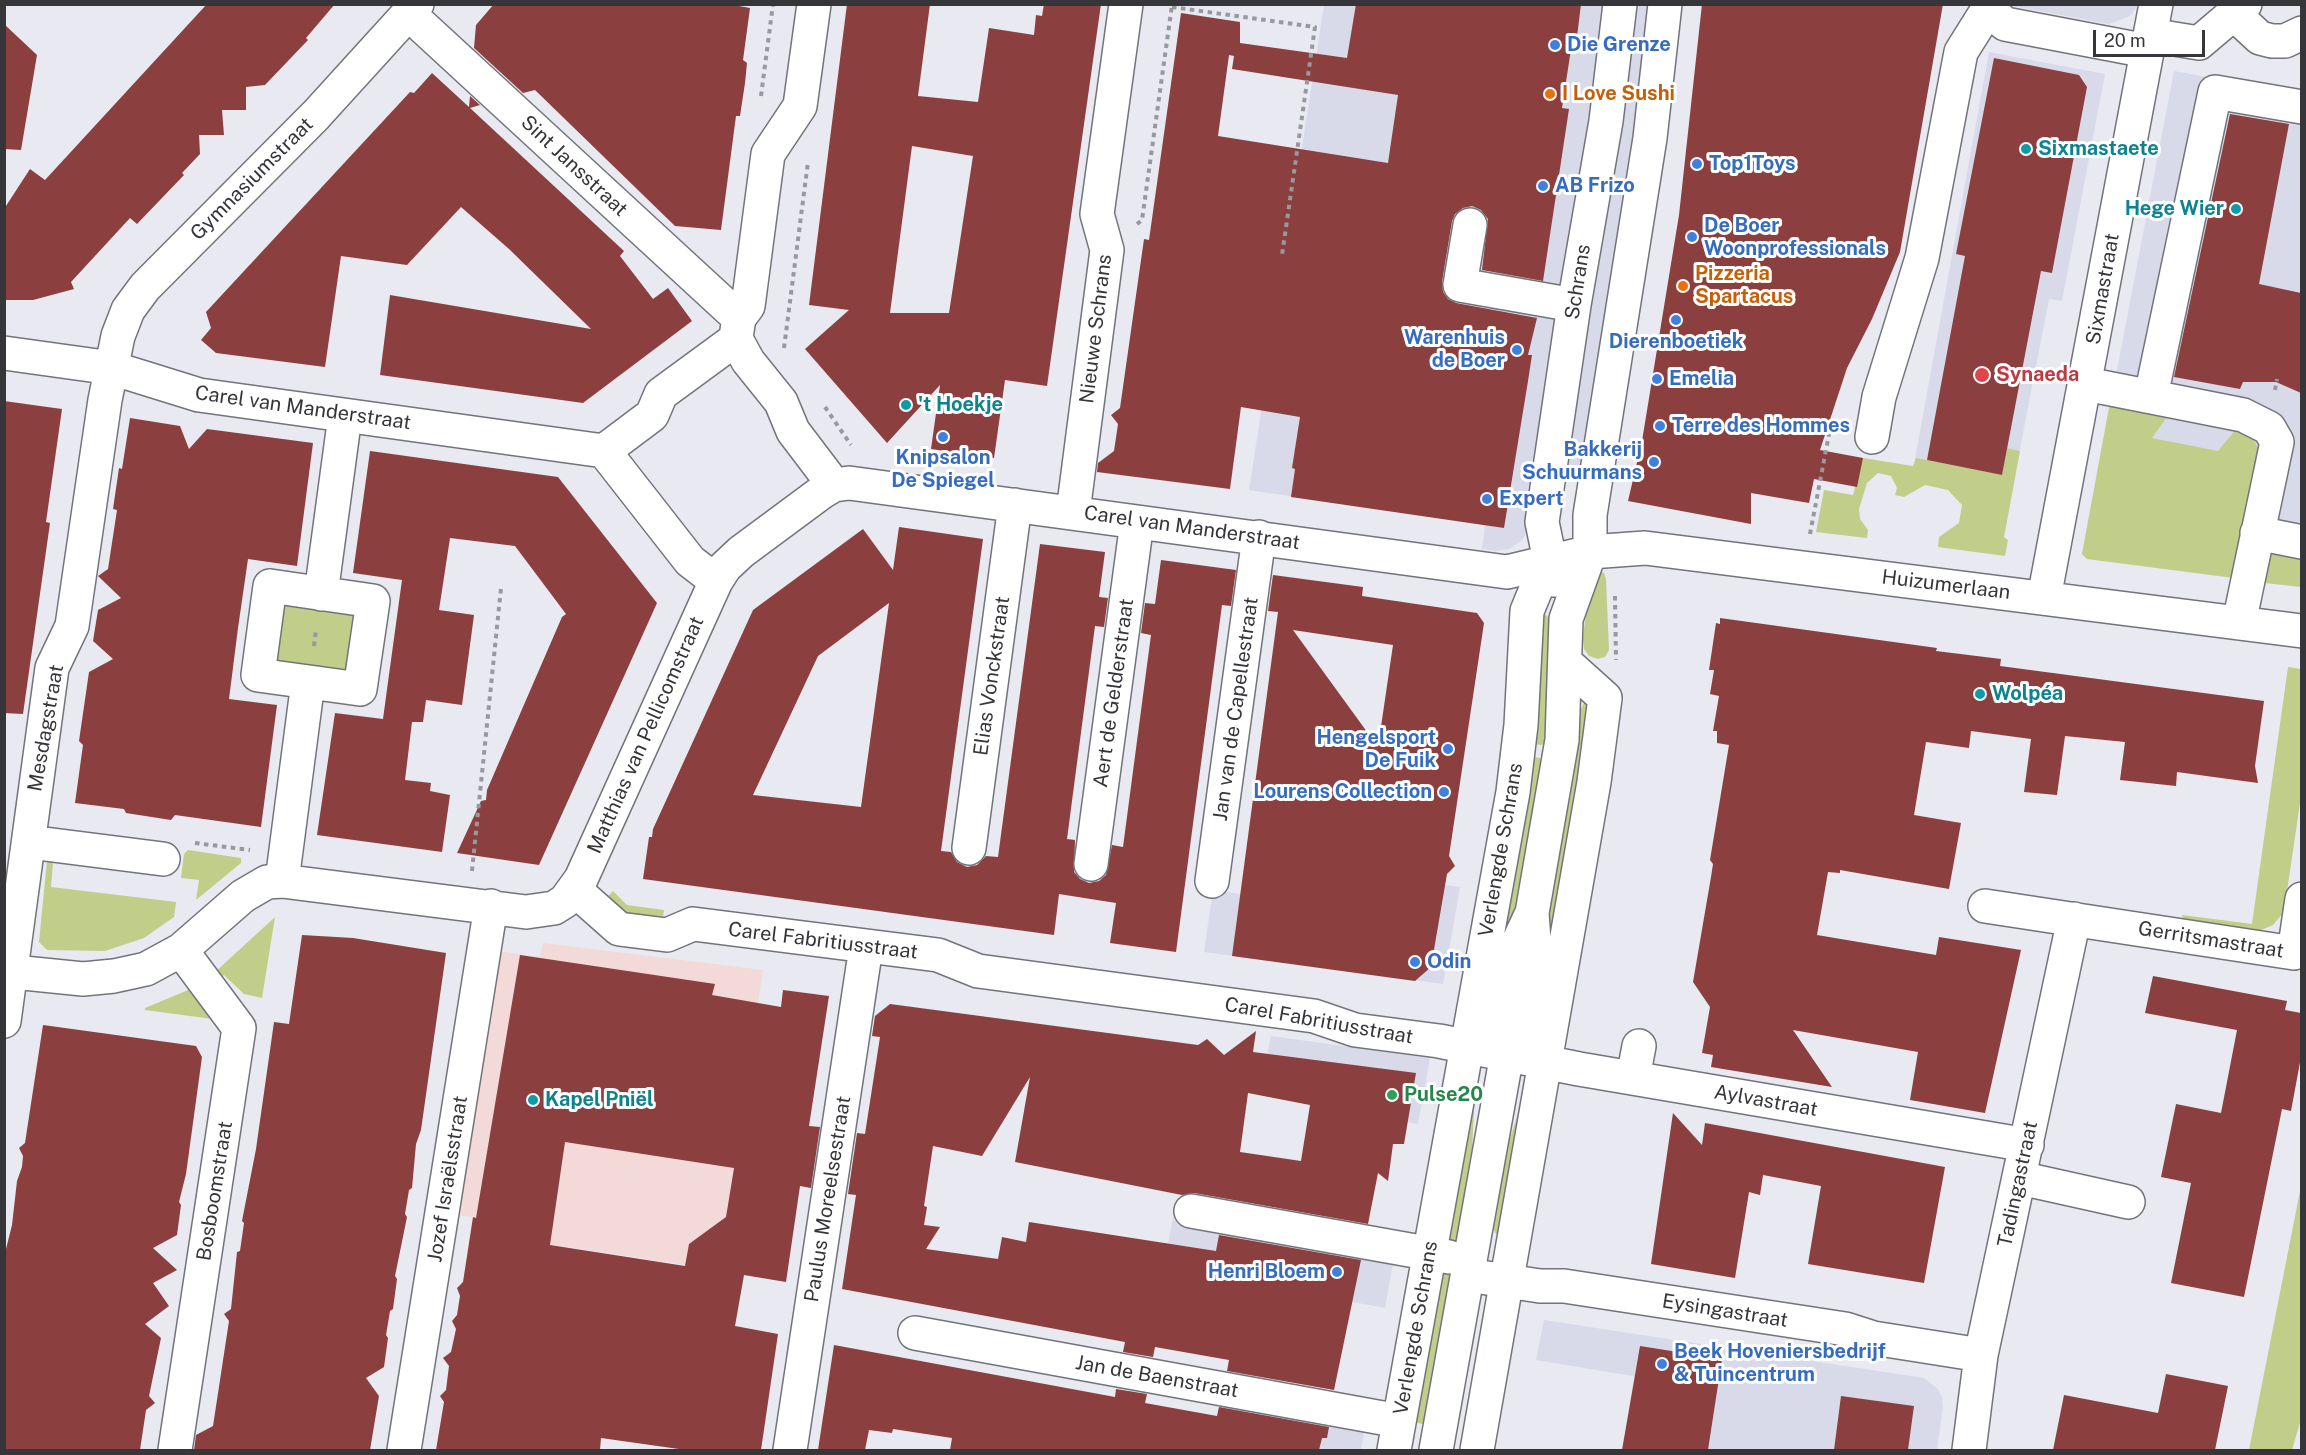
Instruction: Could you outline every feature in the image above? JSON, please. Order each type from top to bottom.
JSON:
[{"type":"street","points":[[737,329],[748,361],[780,402],[793,431],[834,485],[741,552],[725,567],[716,581],[690,561],[604,451],[652,415],[661,394],[737,329],[748,306],[768,155],[800,106],[813,4]]},
{"type":"street","name":"Nieuwe Schrans","points":[[1073,512],[1107,250],[1097,214],[1126,4]]},
{"type":"street","name":"Schrans","points":[[1548,560],[1542,522],[1574,305],[1606,121],[1620,4]]},
{"type":"street","points":[[1590,552],[1590,515],[1650,138],[1665,4]]},
{"type":"street","points":[[1872,437],[1879,397],[1922,258],[1961,52],[1988,7],[2006,24],[2151,30],[2199,43],[2239,9],[2260,38],[2272,41],[2300,38]]},
{"type":"street","name":"Sint Jansstraat","points":[[413,9],[737,329]]},
{"type":"street","name":"Gymnasiumstraat","points":[[112,368],[118,336],[128,310],[145,287],[316,115],[413,9]]},
{"type":"street","name":"Sixmastraat","points":[[2044,598],[2151,30]]},
{"type":"street","points":[[2151,396],[2215,92],[2301,107]]},
{"type":"street","points":[[1470,225],[1460,285],[1574,305]]},
{"type":"street","name":"Carel van Manderstraat","points":[[4,353],[112,368],[199,396],[604,451]]},
{"type":"street","name":"Mesdagstraat","points":[[4,1021],[8,971],[29,842],[52,668],[72,626],[105,400],[112,368]]},
{"type":"street","points":[[2086,384],[2243,415],[2269,428],[2277,442],[2239,623]]},
{"type":"street","points":[[321,594],[345,416]]},
{"type":"street","name":"Carel van Manderstraat","points":[[834,485],[865,483],[1507,572],[1548,560],[1590,552]]},
{"type":"street","name":"Elias Vonckstraat","points":[[969,848],[1015,505]]},
{"type":"street","name":"Aert de Gelderstraat","points":[[1091,864],[1137,522]]},
{"type":"street","points":[[2257,533],[2301,542]]},
{"type":"street","name":"Jan van de Capellestraat","points":[[1212,881],[1259,537]]},
{"type":"street","name":"Huizumerlaan","points":[[1590,552],[1645,548],[2301,631]]},
{"type":"street","name":"Verlengde Schrans","points":[[1566,619],[1590,552]]},
{"type":"street","name":"Verlengde Schrans","points":[[1436,1450],[1507,1054],[1497,1020],[1508,964],[1532,913],[1558,769],[1565,714],[1566,619],[1548,560]]},
{"type":"street","name":"Verlengde Schrans","points":[[1396,1436],[1513,792],[1521,725],[1527,611],[1548,560]]},
{"type":"street","name":"Matthias van Pellicomstraat","points":[[575,890],[716,581]]},
{"type":"street","points":[[270,586],[373,601],[360,689],[309,682],[258,675],[270,586]]},
{"type":"street","points":[[1477,1450],[1594,782],[1605,698],[1565,662]]},
{"type":"street","points":[[8,971],[83,979],[114,976],[146,969],[181,950],[254,888],[267,882],[275,863],[309,682]]},
{"type":"street","points":[[29,842],[163,859]]},
{"type":"street","points":[[275,863],[491,906],[540,911],[554,908],[565,901],[575,890]]},
{"type":"street","name":"Carel Fabritiusstraat","points":[[575,890],[619,929],[667,935],[693,924],[938,956],[978,970],[1314,1016],[1355,1030],[1507,1054]]},
{"type":"street","name":"Gerritsmastraat","points":[[2074,919],[2294,953],[2301,899]]},
{"type":"street","name":"Jozef Israëlsstraat","points":[[404,1450],[491,906]]},
{"type":"street","points":[[1985,906],[2074,919]]},
{"type":"street","name":"Tadingastraat","points":[[1969,1450],[1981,1355],[2074,919]]},
{"type":"street","name":"Paulus Moreelsestraat","points":[[790,1450],[866,947]]},
{"type":"street","name":"Bosboomstraat","points":[[175,1450],[240,1028],[181,950]]},
{"type":"street","points":[[1633,1078],[1639,1047]]},
{"type":"street","name":"Aylvastraat","points":[[1507,1054],[1633,1078],[2027,1145]]},
{"type":"street","points":[[2020,1178],[2128,1202]]},
{"type":"street","name":"Eysingastraat","points":[[1191,1211],[1429,1254],[1508,1281],[1540,1286],[1564,1286],[1822,1325],[1874,1338],[1981,1355]]},
{"type":"street","name":"Jan de Baenstraat","points":[[915,1333],[1396,1436]]},
{"type":"path","points":[[768,155],[755,141],[773,4]]},
{"type":"path","points":[[1107,250],[1142,220],[1172,6],[1315,27],[1282,255]]},
{"type":"path","points":[[783,355],[809,154]]},
{"type":"path","points":[[820,401],[849,438],[854,454]]},
{"type":"path","points":[[1803,567],[1830,429],[1872,437]]},
{"type":"path","points":[[1590,552],[1614,576],[1616,658],[1605,698]]},
{"type":"path","points":[[471,879],[485,765],[501,588]]},
{"type":"path","points":[[163,859],[187,842],[275,863]]},
{"type":"shaded area","points":[[1324,5],[1608,5],[1529,530],[1521,541],[1509,549],[1495,551],[1482,549],[1485,525],[1249,490]]},
{"type":"shaded area","points":[[1630,5],[1654,5],[1581,478],[1561,473]]},
{"type":"shaded area","points":[[2007,5],[2138,5],[2130,16],[2109,24]]},
{"type":"shaded area","points":[[1989,52],[2105,74],[2062,301],[2049,299],[2012,490],[1913,470]]},
{"type":"shaded area","points":[[2174,71],[2301,95],[2301,587],[2087,559],[2082,554]]},
{"type":"shaded area","points":[[1297,864],[1460,887],[1443,984],[1204,952],[1213,890],[1292,902]]},
{"type":"shaded area","points":[[543,943],[763,970],[718,1270],[548,1244],[551,1228],[457,1215],[497,951],[540,957]]},
{"type":"shaded area","points":[[1271,1036],[1430,1058],[1418,1124],[1259,1095]]},
{"type":"shaded area","points":[[1174,1212],[1395,1252],[1385,1308],[1164,1267]]},
{"type":"shaded area","points":[[1544,1320],[1924,1378],[1938,1389],[1942,1397],[1943,1407],[1937,1450],[1708,1450],[1717,1390],[1536,1360]]},
{"type":"shaded area","points":[[1221,1399],[1365,1426],[1361,1450],[1200,1450],[1203,1429],[1215,1431]]},
{"type":"green space","points":[[2110,402],[2170,413],[2152,438],[2218,451],[2238,427],[2252,434],[2258,449],[2235,578],[2087,559],[2082,554]]},
{"type":"green space","points":[[2007,448],[2020,451],[2004,537],[2008,540],[2005,556],[1938,547],[1939,537],[1959,523],[1962,505],[1948,490],[1925,485],[1904,497],[1895,495],[1897,488],[1891,476],[1878,473],[1867,483],[1859,509],[1860,519],[1868,530],[1867,538],[1816,532],[1824,490],[1853,495],[1863,458],[1913,466],[1916,458],[2002,475]]},
{"type":"green space","points":[[2270,551],[2301,555],[2301,587],[2265,583]]},
{"type":"green space","points":[[1599,571],[1604,573],[1606,579],[1609,650],[1605,657],[1598,659],[1589,656],[1584,649],[1583,638],[1587,603]]},
{"type":"green space","points":[[284,597],[356,607],[345,679],[275,669]]},
{"type":"green space","points":[[1544,613],[1549,618],[1547,711],[1542,745],[1530,744],[1538,615]]},
{"type":"green space","points":[[2288,667],[2301,669],[2301,796],[2284,912],[2273,925],[2259,931],[2183,921],[2182,915],[2252,924]]},
{"type":"green space","points":[[1585,701],[1588,703],[1553,971],[1547,937],[1549,913],[1574,776],[1581,709]]},
{"type":"green space","points":[[1529,755],[1542,759],[1513,918],[1498,960]]},
{"type":"green space","points":[[188,850],[241,858],[241,863],[196,900],[199,880],[181,878],[184,854]]},
{"type":"green space","points":[[47,861],[53,862],[51,887],[176,902],[174,917],[144,938],[105,951],[47,950],[39,942]]},
{"type":"green space","points":[[613,891],[627,905],[664,910],[662,925],[620,919],[603,901]]},
{"type":"green space","points":[[275,917],[262,998],[244,994],[224,975],[219,979],[213,974]]},
{"type":"green space","points":[[193,988],[213,1012],[212,1019],[145,1010],[145,1008]]},
{"type":"green space","points":[[1475,1089],[1472,1151],[1456,1241],[1453,1243],[1443,1241]]},
{"type":"green space","points":[[1523,1098],[1502,1234],[1496,1234],[1493,1228],[1507,1148]]},
{"type":"green space","points":[[2301,1186],[2301,1419],[2292,1450],[2249,1450]]},
{"type":"green space","points":[[1435,1272],[1448,1272],[1450,1276],[1423,1424],[1408,1421]]},
{"type":"building","points":[[207,4],[335,4],[306,38],[308,40],[265,85],[246,87],[246,110],[222,110],[224,135],[199,135],[200,154],[182,173],[184,175],[137,224],[130,218],[71,282],[74,289],[33,300],[4,300],[4,209],[30,169],[45,180]]},
{"type":"building","points":[[494,4],[728,4],[750,8],[743,60],[747,63],[745,83],[740,116],[736,116],[721,230],[675,226],[535,90],[523,93],[474,48],[476,25]]},
{"type":"building","points":[[847,4],[930,4],[918,96],[978,102],[989,28],[1034,35],[1036,15],[1042,16],[1044,4],[1101,4],[1047,386],[1005,380],[994,458],[931,449],[940,385],[887,443],[805,349],[849,310],[809,305]],"holes":[[[912,146],[973,156],[949,313],[890,313]]]},
{"type":"building","points":[[1356,4],[1581,4],[1577,37],[1573,36],[1562,108],[1569,109],[1543,281],[1482,270],[1488,219],[1481,210],[1472,206],[1463,208],[1455,214],[1452,221],[1442,282],[1443,292],[1448,299],[1456,303],[1537,318],[1528,355],[1532,355],[1504,528],[1291,497],[1295,469],[1292,468],[1300,417],[1241,407],[1230,489],[1097,472],[1098,463],[1114,451],[1118,424],[1111,415],[1120,408],[1144,239],[1149,240],[1181,13],[1240,22],[1240,43],[1347,58]],"holes":[[[1229,55],[1234,56],[1232,69],[1398,95],[1388,163],[1218,136]]]},
{"type":"building","points":[[1702,4],[1943,4],[1900,252],[1872,319],[1847,368],[1820,450],[1863,458],[1857,487],[1814,479],[1809,503],[1751,493],[1751,524],[1628,501],[1642,441],[1679,215]]},
{"type":"building","points":[[4,24],[37,55],[21,150],[4,149]]},
{"type":"building","points":[[1994,58],[2079,75],[2087,87],[2052,273],[2041,271],[2002,475],[1927,460],[1965,256],[1956,254]]},
{"type":"building","points":[[432,73],[469,107],[470,96],[480,105],[470,108],[624,251],[620,256],[653,299],[668,288],[692,321],[583,403],[380,375],[390,295],[591,329],[509,249],[461,207],[407,265],[341,256],[325,367],[216,353],[201,340],[211,328],[206,312],[410,92],[414,93]]},
{"type":"building","name":"Hege Wier","points":[[2230,114],[2289,124],[2259,284],[2301,293],[2301,393],[2276,382],[2243,382],[2240,389],[2174,377]]},
{"type":"building","points":[[4,401],[62,409],[46,522],[50,523],[23,714],[4,713]]},
{"type":"building","points":[[130,418],[180,426],[189,449],[207,429],[313,443],[297,566],[248,559],[238,628],[229,699],[277,705],[261,827],[175,815],[171,820],[126,813],[124,809],[75,803],[83,745],[79,741],[89,672],[113,659],[93,641],[98,610],[121,598],[98,576],[108,569],[117,510],[113,509]]},
{"type":"building","points":[[370,451],[558,477],[657,603],[539,865],[457,853],[481,801],[486,800],[487,790],[562,617],[566,614],[515,546],[450,538],[439,610],[474,615],[462,705],[426,700],[423,722],[412,722],[405,780],[431,783],[430,791],[450,795],[442,852],[317,835],[335,713],[383,719],[402,580],[353,573]]},
{"type":"building","points":[[899,527],[983,539],[941,851],[951,852],[957,862],[967,867],[977,865],[986,856],[998,857],[1040,544],[1105,552],[1099,597],[1108,598],[1104,627],[1095,626],[1067,839],[1075,840],[1074,872],[1080,879],[1089,883],[1099,881],[1106,875],[1112,845],[1123,847],[1151,635],[1141,633],[1145,603],[1155,604],[1161,560],[1236,570],[1231,606],[1222,605],[1176,952],[1110,943],[1116,903],[1059,894],[1054,935],[643,879],[649,837],[652,837],[653,829],[753,610],[863,529],[893,570]],"holes":[[[889,603],[861,807],[753,795],[818,656]]]},
{"type":"building","points":[[1273,575],[1363,587],[1362,596],[1477,613],[1484,623],[1449,856],[1455,866],[1447,874],[1431,967],[1415,981],[1232,956],[1278,612],[1268,611]],"holes":[[[1293,630],[1393,645],[1378,747]]]},
{"type":"building","points":[[1720,618],[1937,648],[1936,651],[2001,659],[2000,666],[2264,701],[2255,766],[2258,783],[2177,772],[2176,786],[2120,780],[2125,742],[2065,736],[2057,795],[2024,792],[2031,739],[1971,731],[1969,748],[1926,742],[1914,815],[1961,823],[1949,889],[1840,870],[1840,873],[1828,872],[1817,935],[1936,955],[1939,937],[2021,950],[1985,1113],[1910,1100],[1918,1052],[1793,1030],[1832,1087],[1711,1067],[1713,1055],[1702,1053],[1710,1007],[1693,982],[1713,864],[1710,860],[1729,745],[1717,743],[1717,731],[1713,731],[1719,696],[1710,694],[1714,670],[1709,670],[1716,623],[1720,624]]},
{"type":"building","points":[[302,935],[353,938],[446,953],[421,1130],[416,1144],[412,1188],[409,1190],[405,1214],[407,1217],[395,1276],[397,1279],[393,1309],[390,1311],[386,1335],[388,1338],[384,1367],[366,1378],[379,1396],[370,1450],[194,1450],[196,1435],[213,1426],[229,1321],[224,1314],[231,1309],[237,1252],[240,1251],[244,1223],[242,1221],[256,1149],[274,1022],[289,1024]]},
{"type":"building","points":[[520,955],[715,984],[712,995],[781,1007],[783,990],[829,996],[809,1126],[820,1127],[811,1188],[800,1186],[786,1282],[744,1275],[735,1326],[778,1334],[761,1450],[686,1450],[601,1438],[600,1450],[436,1450],[444,1402],[440,1396],[446,1390],[449,1366],[443,1358],[451,1352],[456,1329],[452,1321],[457,1315],[460,1296],[457,1288],[463,1282],[473,1217],[476,1218]],"holes":[[[565,1142],[734,1168],[726,1217],[689,1244],[685,1266],[550,1245]]]},
{"type":"building","points":[[2153,976],[2287,1001],[2285,1010],[2301,1013],[2301,1057],[2291,1111],[2282,1109],[2244,1297],[2171,1283],[2191,1183],[2161,1177],[2176,1104],[2221,1113],[2237,1030],[2145,1013]]},
{"type":"building","points":[[890,1004],[1198,1045],[1207,1039],[1224,1055],[1256,1031],[1253,1052],[1416,1073],[1404,1144],[1393,1144],[1388,1181],[1378,1173],[1368,1224],[1194,1193],[1182,1195],[1015,1162],[1030,1077],[982,1156],[933,1146],[924,1206],[927,1207],[924,1225],[940,1227],[926,1249],[998,1259],[1002,1237],[1026,1242],[1029,1222],[1216,1251],[1219,1235],[1361,1260],[1334,1390],[1227,1371],[1229,1360],[1155,1347],[1153,1357],[1123,1352],[1125,1342],[842,1289],[856,1195],[848,1194],[857,1133],[865,1134],[880,1037],[872,1036],[875,1016]],"holes":[[[1248,1093],[1310,1105],[1301,1161],[1240,1152]]]},
{"type":"building","points":[[43,1025],[196,1046],[202,1057],[186,1174],[179,1202],[181,1205],[177,1235],[153,1248],[177,1270],[153,1283],[169,1306],[145,1324],[161,1338],[149,1396],[155,1403],[146,1410],[140,1450],[4,1450],[4,1257],[12,1225],[17,1181],[22,1167],[23,1156],[19,1148],[25,1143]]},
{"type":"building","points":[[1673,1113],[1702,1145],[1705,1123],[1945,1167],[1924,1283],[1808,1264],[1821,1186],[1763,1175],[1760,1195],[1749,1192],[1735,1278],[1651,1264]]},
{"type":"building","points":[[834,1345],[1115,1397],[1116,1389],[1147,1394],[1145,1403],[1217,1416],[1219,1407],[1329,1427],[1327,1438],[1322,1438],[1319,1450],[950,1450],[952,1438],[893,1429],[892,1433],[869,1430],[865,1450],[818,1450]]},
{"type":"building","points":[[1640,1346],[1722,1359],[1708,1450],[1622,1450]]},
{"type":"building","points":[[2166,1374],[2228,1386],[2215,1450],[2053,1450],[2064,1395],[2158,1413]]},
{"type":"building","points":[[1841,1396],[1914,1406],[1908,1450],[1834,1450]]},
{"type":"place","name":"Die Grenze","points":[[1555,45]]},
{"type":"place","name":"I Love Sushi","points":[[1550,94]]},
{"type":"place","name":"Sixmastaete","points":[[2026,149]]},
{"type":"place","name":"Top1Toys","points":[[1697,164]]},
{"type":"place","name":"AB Frizo","points":[[1543,186]]},
{"type":"place","name":"Hege Wier","points":[[2236,209]]},
{"type":"place","name":"De Boer Woonprofessionals","points":[[1692,237]]},
{"type":"place","name":"Pizzeria Spartacus","points":[[1683,286]]},
{"type":"place","name":"Dierenboetiek","points":[[1676,320]]},
{"type":"place","name":"Warenhuis de Boer","points":[[1517,350]]},
{"type":"place","name":"Synaeda","points":[[1982,375]]},
{"type":"place","name":"Emelia","points":[[1657,379]]},
{"type":"place","name":"'t Hoekje","points":[[906,405]]},
{"type":"place","name":"Terre des Hommes","points":[[1660,426]]},
{"type":"place","name":"Knipsalon De Spiegel","points":[[943,437]]},
{"type":"place","name":"Bakkerij Schuurmans","points":[[1654,462]]},
{"type":"place","name":"Expert","points":[[1487,499]]},
{"type":"place","name":"Wolpéa","points":[[1980,694]]},
{"type":"place","name":"Hengelsport De Fuik","points":[[1448,749]]},
{"type":"place","name":"Lourens Collection","points":[[1444,792]]},
{"type":"place","name":"Odin","points":[[1415,962]]},
{"type":"place","name":"Pulse20","points":[[1392,1095]]},
{"type":"place","name":"Kapel Pniël","points":[[533,1100]]},
{"type":"place","name":"Henri Bloem","points":[[1337,1272]]},
{"type":"place","name":"Beek Hoveniersbedrijf & Tuincentrum","points":[[1662,1364]]}]
